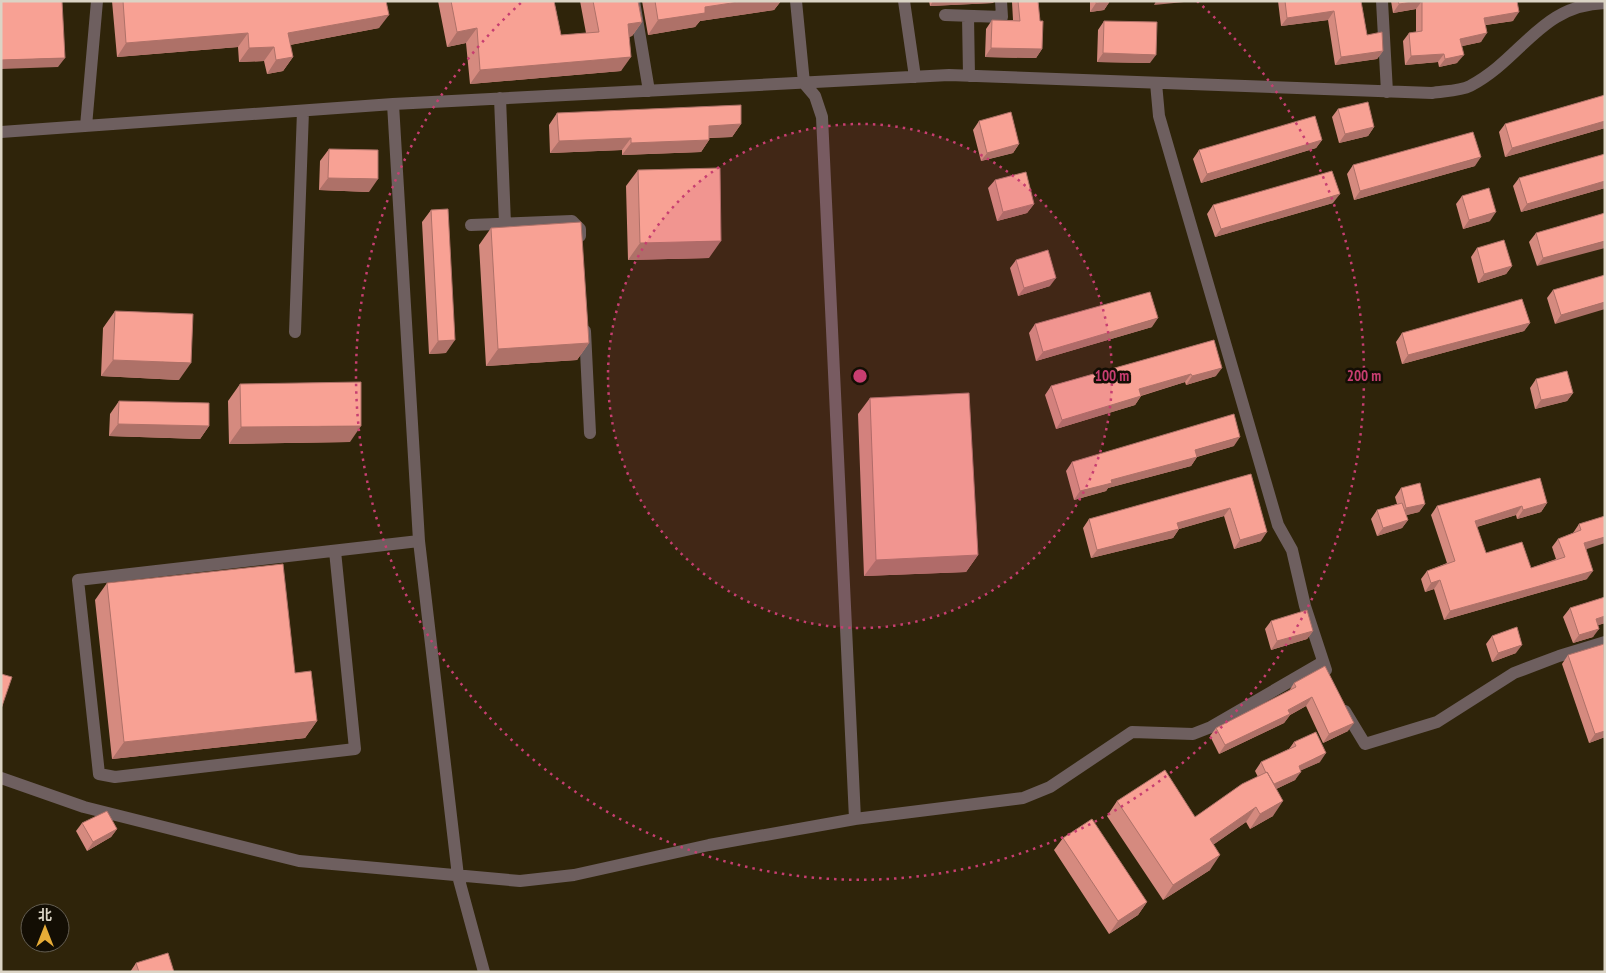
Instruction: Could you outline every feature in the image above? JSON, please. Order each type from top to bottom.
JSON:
[{"type":"street","points":[[86,126],[97,1]]},
{"type":"street","points":[[634,1],[649,91]]},
{"type":"street","points":[[796,1],[804,83],[815,96],[822,117],[855,819]]},
{"type":"street","points":[[904,1],[915,77]]},
{"type":"street","points":[[946,15],[1002,17],[1001,1]]},
{"type":"street","points":[[1382,1],[1387,92]]},
{"type":"street","points":[[1,132],[393,104],[915,77],[970,76],[1432,93],[1468,87],[1500,67],[1534,33],[1560,12],[1586,4],[1605,3]]},
{"type":"street","points":[[968,16],[970,76]]},
{"type":"street","points":[[1156,83],[1159,116],[1272,506],[1278,525],[1292,550],[1305,606],[1330,678]]},
{"type":"street","points":[[500,98],[506,224]]},
{"type":"street","points":[[393,104],[419,541],[458,876],[484,972]]},
{"type":"street","points":[[295,332],[303,111]]},
{"type":"street","points":[[471,225],[572,220],[580,229],[581,249]]},
{"type":"street","points":[[584,317],[590,433]]},
{"type":"street","points":[[335,551],[356,749],[115,778],[99,774],[78,580],[419,541]]},
{"type":"street","points":[[1341,702],[1364,744],[1438,722],[1514,673],[1559,656],[1605,642]]},
{"type":"street","points":[[1,778],[84,807],[299,861],[520,881],[574,875],[709,844],[855,819],[1023,798],[1050,787],[1132,732],[1193,734],[1211,728],[1323,662]]},
{"type":"building","points":[[1,1],[62,1],[65,58],[1,60]]},
{"type":"building","points":[[123,1],[386,1],[389,15],[288,33],[293,57],[276,60],[274,47],[249,48],[248,33],[126,43]]},
{"type":"building","points":[[451,1],[554,1],[561,35],[599,32],[593,1],[638,1],[642,22],[628,24],[631,57],[480,70],[477,28],[457,32]]},
{"type":"building","points":[[655,1],[745,1],[705,7],[705,13],[658,20]]},
{"type":"building","points":[[1018,1],[1038,1],[1040,21],[1043,21],[1042,49],[991,48],[992,20],[1020,21]]},
{"type":"building","points":[[1285,1],[1361,1],[1367,35],[1382,32],[1383,51],[1341,57],[1334,11],[1287,18]]},
{"type":"building","points":[[1398,1],[1419,1],[1399,4]]},
{"type":"building","points":[[1422,1],[1517,1],[1519,12],[1484,18],[1487,33],[1460,39],[1464,55],[1445,59],[1444,54],[1411,56],[1409,33],[1422,31]]},
{"type":"building","points":[[1104,21],[1157,22],[1156,55],[1103,53]]},
{"type":"building","points":[[1605,95],[1605,121],[1512,148],[1505,124]]},
{"type":"building","points":[[1368,102],[1374,127],[1345,134],[1338,109]]},
{"type":"building","points":[[741,105],[741,124],[709,126],[709,140],[631,143],[631,138],[559,141],[557,113]]},
{"type":"building","points":[[1011,112],[1019,144],[987,153],[979,121]]},
{"type":"building","points":[[1315,116],[1322,140],[1207,174],[1199,150]]},
{"type":"building","points":[[1473,132],[1481,157],[1360,191],[1353,165]]},
{"type":"building","points":[[329,149],[378,150],[378,179],[328,178]]},
{"type":"building","points":[[1605,154],[1605,181],[1527,204],[1519,178]]},
{"type":"building","points":[[720,168],[721,241],[640,243],[638,170]]},
{"type":"building","points":[[1332,171],[1340,194],[1221,229],[1213,205]]},
{"type":"building","points":[[1026,172],[1034,204],[1003,212],[995,180]]},
{"type":"building","points":[[1489,188],[1496,212],[1469,220],[1462,196]]},
{"type":"building","points":[[448,209],[455,340],[438,341],[431,210]]},
{"type":"building","points":[[1605,213],[1605,241],[1543,258],[1536,233]]},
{"type":"building","points":[[581,222],[589,343],[498,349],[491,228]]},
{"type":"building","points":[[1504,240],[1512,266],[1484,274],[1477,248]]},
{"type":"building","points":[[1048,250],[1056,278],[1024,288],[1016,260]]},
{"type":"building","points":[[1605,275],[1605,302],[1561,315],[1553,290]]},
{"type":"building","points":[[1150,292],[1158,318],[1043,352],[1035,324]]},
{"type":"building","points":[[1522,299],[1530,323],[1408,355],[1402,333]]},
{"type":"building","points":[[115,311],[193,314],[191,363],[113,360]]},
{"type":"building","points":[[1214,340],[1222,368],[1192,376],[1191,374],[1139,389],[1141,396],[1062,420],[1051,386]]},
{"type":"building","points":[[1567,371],[1573,393],[1541,400],[1536,379]]},
{"type":"building","points":[[361,382],[361,426],[241,427],[240,384]]},
{"type":"building","points":[[969,393],[978,555],[876,560],[870,398]]},
{"type":"building","points":[[119,401],[209,403],[209,426],[118,424]]},
{"type":"building","points":[[1234,414],[1240,437],[1195,450],[1197,457],[1111,480],[1112,483],[1080,491],[1072,462]]},
{"type":"building","points":[[1251,474],[1267,532],[1240,540],[1230,508],[1177,523],[1179,529],[1097,550],[1089,519]]},
{"type":"building","points":[[1540,478],[1547,503],[1523,510],[1522,506],[1475,521],[1486,553],[1522,542],[1531,568],[1565,557],[1558,539],[1581,530],[1579,524],[1605,516],[1605,537],[1584,543],[1593,571],[1450,611],[1440,580],[1431,583],[1427,571],[1455,561],[1437,506]]},
{"type":"building","points":[[1420,483],[1425,504],[1406,508],[1401,488]]},
{"type":"building","points":[[1402,503],[1408,520],[1383,528],[1377,510]]},
{"type":"building","points":[[283,564],[295,673],[311,671],[317,721],[124,742],[107,583]]},
{"type":"building","points":[[1605,597],[1605,616],[1596,619],[1599,629],[1579,635],[1570,608]]},
{"type":"building","points":[[1307,610],[1313,631],[1277,641],[1271,621]]},
{"type":"building","points":[[1517,627],[1522,645],[1498,653],[1492,636]]},
{"type":"building","points":[[1604,644],[1605,731],[1595,734],[1568,655]]},
{"type":"building","points":[[1325,666],[1354,723],[1329,734],[1312,697],[1288,710],[1290,714],[1225,745],[1216,728],[1296,687],[1294,683]]},
{"type":"building","points":[[1,674],[12,677],[1,709]]},
{"type":"building","points":[[1316,732],[1326,753],[1299,766],[1301,772],[1274,784],[1261,762],[1296,746],[1294,742]]},
{"type":"building","points":[[1165,770],[1195,817],[1242,784],[1267,772],[1283,801],[1260,814],[1256,807],[1210,839],[1220,855],[1173,885],[1117,801]]},
{"type":"building","points":[[107,811],[117,829],[93,842],[82,823]]},
{"type":"building","points":[[1092,819],[1147,902],[1118,921],[1063,838]]},
{"type":"building","points":[[168,953],[174,972],[139,972],[136,963]]}]
